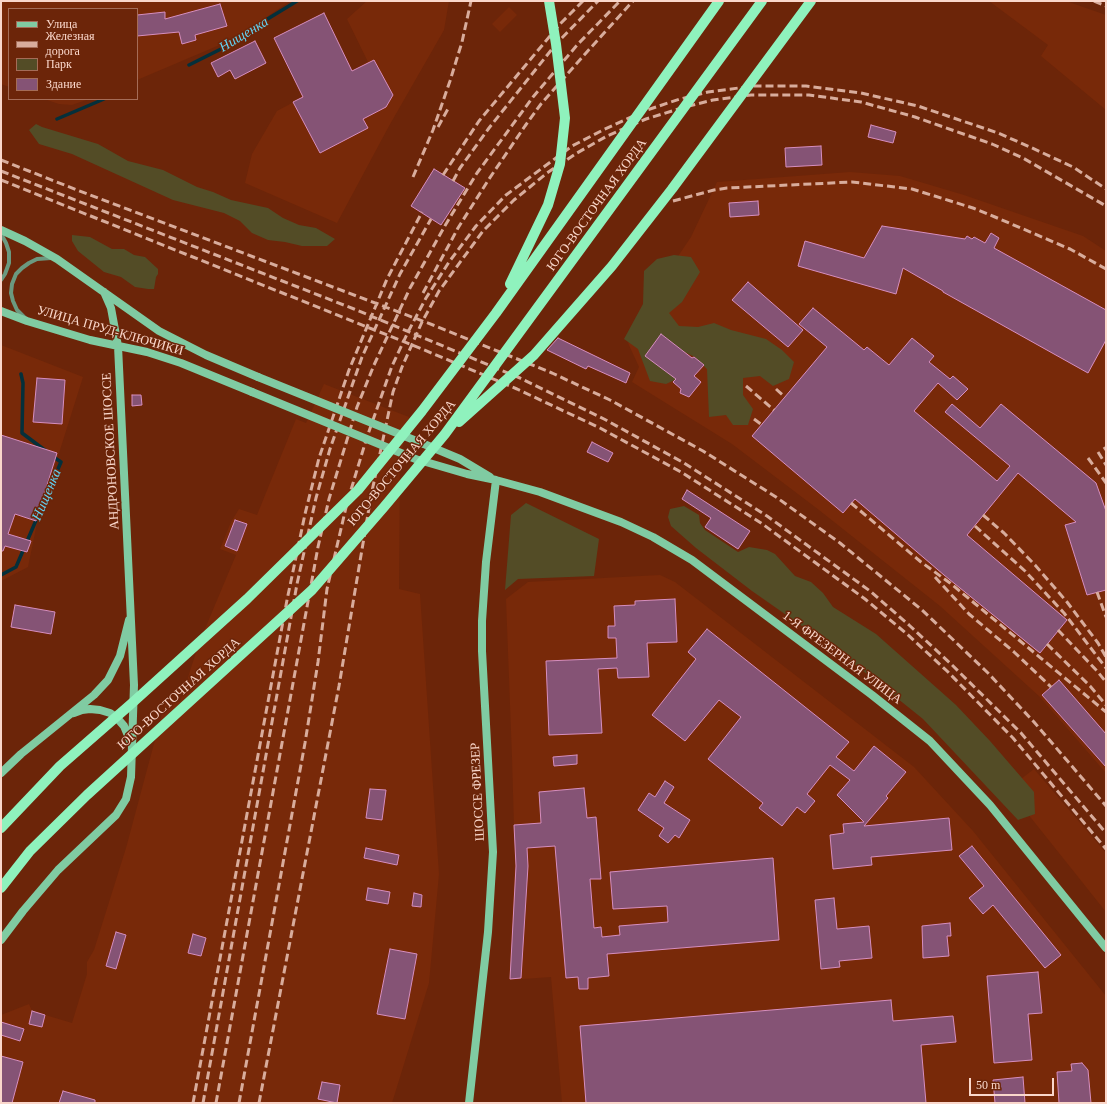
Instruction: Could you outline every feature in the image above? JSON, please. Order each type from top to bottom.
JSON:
[{"type":"main road","points":[[496,313],[548,206],[560,164],[565,118],[550,1]]},
{"type":"main road","name":"ЮГО-ВОСТОЧНАЯ ХОРДА","points":[[1,828],[60,766],[241,604],[358,490],[422,410],[496,313],[718,1]]},
{"type":"main road","name":"ЮГО-ВОСТОЧНАЯ ХОРДА","points":[[1,888],[30,851],[87,795],[312,590],[445,434],[762,1]]},
{"type":"main road","points":[[445,434],[534,356],[612,266],[672,189],[811,1]]},
{"type":"street","name":"УЛИЦА ПРУД-КЛЮЧИКИ","points":[[1,230],[25,241],[57,259],[159,331],[206,355],[424,444]]},
{"type":"street","points":[[1,234],[9,252],[9,263],[1,280]]},
{"type":"street","name":"УЛИЦА ПРУД-КЛЮЧИКИ","points":[[27,321],[17,310],[11,293],[12,284],[16,274],[22,268],[37,259],[57,259]]},
{"type":"street","name":"АНДРОНОВСКОЕ ШОССЕ","points":[[1,940],[22,911],[58,870],[116,815],[126,799],[131,777],[134,686],[118,346],[111,308],[104,292]]},
{"type":"street","name":"УЛИЦА ПРУД-КЛЮЧИКИ","points":[[1,311],[27,321],[90,340],[146,352],[181,363],[418,460]]},
{"type":"street","name":"1-Я ФРЕЗЕРНАЯ УЛИЦА","points":[[424,444],[460,460],[496,480]]},
{"type":"street","name":"1-Я ФРЕЗЕРНАЯ УЛИЦА","points":[[418,460],[540,492],[621,522],[654,537],[692,560],[872,695],[930,741],[990,805],[1106,948]]},
{"type":"street","name":"ШОССЕ ФРЕЗЕР","points":[[469,1103],[488,932],[493,852],[482,651],[482,621],[486,562],[496,480]]},
{"type":"street","points":[[1,773],[21,754],[94,695],[108,680],[120,656],[131,612]]},
{"type":"street","points":[[68,716],[82,710],[90,709],[110,713],[124,726],[132,745]]},
{"type":"shaded area","points":[[1,1],[290,1],[236,38],[138,80],[138,8],[8,8],[8,87],[1,84]]},
{"type":"shaded area","points":[[367,1],[449,1],[444,30],[389,126],[337,223],[245,183],[252,154],[277,111],[368,62],[347,19]]},
{"type":"shaded area","points":[[989,1],[1066,1],[1106,15],[1106,110],[1041,56],[1048,45]]},
{"type":"shaded area","points":[[509,7],[517,15],[500,32],[492,24]]},
{"type":"shaded area","points":[[47,100],[86,100],[72,105],[59,104]]},
{"type":"shaded area","points":[[850,172],[900,176],[964,195],[1083,236],[1106,251],[1106,773],[1040,697],[940,606],[819,510],[732,444],[632,382],[639,367],[628,343],[656,289],[691,237],[717,182]]},
{"type":"shaded area","points":[[1,345],[83,377],[37,523],[28,567],[1,581]]},
{"type":"shaded area","points":[[324,384],[409,417],[400,459],[399,589],[420,594],[439,874],[429,983],[392,1103],[1,1103],[1,1015],[29,1004],[32,1011],[72,1023],[87,974],[87,962],[94,950],[126,848],[166,699],[180,702],[199,643],[236,555],[220,549],[231,522],[239,509],[257,515],[296,419],[306,423]]},
{"type":"shaded area","points":[[660,575],[675,582],[914,767],[973,831],[1106,996],[1106,1103],[562,1103],[551,977],[509,980],[515,862],[506,599],[528,582]]},
{"type":"shaded area","points":[[1034,769],[1106,853],[1106,912],[1008,789]]},
{"type":"green space","points":[[36,124],[98,144],[128,161],[163,170],[197,187],[231,200],[268,208],[283,218],[299,225],[316,228],[335,239],[327,246],[302,246],[268,240],[252,233],[240,221],[224,213],[173,200],[72,154],[39,144],[29,130]]},
{"type":"green space","points":[[72,235],[90,237],[112,249],[124,249],[134,255],[145,257],[158,269],[154,289],[135,287],[121,277],[104,272],[78,251],[72,241]]},
{"type":"green space","points":[[674,255],[691,257],[700,272],[682,302],[669,313],[679,326],[698,327],[714,323],[731,330],[766,339],[782,350],[794,362],[789,379],[773,386],[760,376],[743,378],[743,395],[753,409],[748,425],[733,425],[726,415],[709,417],[707,369],[695,357],[680,350],[681,377],[666,384],[650,381],[638,349],[624,339],[643,304],[644,271],[657,259]]},
{"type":"green space","points":[[526,503],[599,539],[594,576],[518,579],[505,590],[511,515]]},
{"type":"green space","points":[[684,506],[699,515],[700,523],[705,530],[738,552],[749,547],[767,550],[775,554],[795,576],[811,582],[823,593],[833,607],[876,634],[956,705],[990,741],[1034,792],[1035,814],[1018,820],[923,719],[842,654],[752,591],[696,548],[671,526],[668,517],[670,509]]},
{"type":"building","points":[[220,4],[227,26],[195,35],[196,40],[182,44],[179,32],[138,36],[138,15],[165,12],[165,19]]},
{"type":"building","points":[[324,13],[352,71],[374,60],[393,95],[386,107],[363,119],[368,128],[320,153],[293,102],[303,97],[274,38]]},
{"type":"building","points":[[255,41],[266,63],[235,79],[230,70],[218,77],[211,63]]},
{"type":"building","points":[[871,125],[896,132],[893,143],[868,137]]},
{"type":"building","points":[[821,146],[822,165],[786,167],[785,148]]},
{"type":"building","points":[[434,169],[465,188],[441,225],[411,206]]},
{"type":"building","points":[[758,201],[759,215],[730,217],[729,203]]},
{"type":"building","points":[[882,226],[965,239],[967,236],[972,239],[974,237],[985,243],[991,233],[999,238],[994,248],[1106,310],[1106,340],[1088,373],[903,268],[896,294],[798,266],[805,241],[864,258]]},
{"type":"building","points":[[748,282],[803,330],[788,347],[732,300]]},
{"type":"building","points":[[813,308],[864,350],[867,347],[889,365],[912,338],[934,356],[929,362],[950,379],[953,376],[968,389],[957,400],[938,383],[914,411],[997,481],[1010,466],[945,412],[952,404],[980,428],[1001,404],[1096,483],[1106,511],[1106,590],[1087,595],[1065,525],[1076,522],[1018,473],[967,535],[1067,620],[1040,653],[944,575],[855,499],[843,513],[752,436],[827,347],[799,324]]},
{"type":"building","points":[[661,334],[692,358],[694,357],[704,365],[694,376],[701,382],[689,397],[680,393],[681,389],[673,382],[676,379],[645,356]]},
{"type":"building","points":[[558,338],[630,373],[626,383],[588,366],[586,369],[547,350]]},
{"type":"building","points":[[37,378],[65,380],[62,424],[33,422]]},
{"type":"building","points":[[132,395],[141,395],[142,405],[132,406]]},
{"type":"building","points":[[1,435],[57,453],[36,521],[15,514],[8,534],[31,541],[27,552],[5,546],[3,551],[1,551]]},
{"type":"building","points":[[592,442],[613,453],[608,462],[587,452]]},
{"type":"building","points":[[687,490],[750,531],[738,549],[705,527],[711,518],[682,499]]},
{"type":"building","points":[[235,520],[247,524],[237,551],[225,546]]},
{"type":"building","points":[[675,599],[677,642],[647,643],[649,677],[618,678],[617,668],[598,669],[602,733],[549,735],[546,661],[617,658],[616,638],[608,638],[608,626],[615,626],[614,606],[635,605],[635,601]]},
{"type":"building","points":[[15,605],[55,612],[51,634],[11,627]]},
{"type":"building","points":[[707,629],[849,742],[836,757],[854,771],[874,746],[906,772],[886,796],[888,798],[864,826],[949,818],[952,850],[871,857],[872,865],[833,869],[830,835],[844,833],[843,824],[864,822],[837,795],[850,780],[830,765],[807,794],[815,801],[805,813],[797,807],[782,826],[759,808],[763,803],[708,759],[741,717],[719,700],[685,741],[652,715],[696,659],[688,652]]},
{"type":"building","points":[[1059,680],[1106,734],[1106,767],[1042,695]]},
{"type":"building","points":[[577,755],[577,764],[554,766],[553,757]]},
{"type":"building","points":[[665,781],[674,787],[664,803],[690,820],[679,838],[675,835],[668,843],[659,836],[664,828],[638,810],[649,793],[655,797]]},
{"type":"building","points":[[584,788],[587,818],[596,817],[601,879],[590,879],[594,928],[601,927],[602,937],[620,935],[619,926],[668,922],[667,906],[613,909],[610,872],[773,858],[779,940],[607,954],[609,976],[588,978],[588,989],[579,989],[578,977],[566,978],[555,846],[527,848],[528,866],[521,978],[510,979],[516,866],[514,825],[541,823],[539,792]]},
{"type":"building","points":[[370,789],[386,790],[382,820],[366,818]]},
{"type":"building","points":[[972,846],[1061,955],[1045,968],[993,905],[983,914],[969,898],[984,886],[959,856]]},
{"type":"building","points":[[366,848],[399,855],[397,865],[364,858]]},
{"type":"building","points":[[368,888],[390,892],[388,904],[366,900]]},
{"type":"building","points":[[414,893],[422,895],[421,907],[412,906]]},
{"type":"building","points":[[834,898],[837,929],[869,926],[872,958],[839,961],[840,967],[821,969],[815,900]]},
{"type":"building","points":[[950,923],[951,936],[947,936],[949,956],[923,958],[922,926]]},
{"type":"building","points":[[116,932],[126,935],[116,969],[106,966]]},
{"type":"building","points":[[193,934],[206,938],[201,956],[188,953]]},
{"type":"building","points":[[390,949],[417,954],[405,1019],[377,1014]]},
{"type":"building","points":[[1038,972],[1042,1013],[1028,1014],[1032,1060],[994,1063],[987,976]]},
{"type":"building","points":[[891,1000],[893,1021],[953,1016],[956,1042],[921,1045],[926,1103],[586,1103],[580,1026]]},
{"type":"building","points":[[32,1011],[45,1015],[42,1027],[29,1024]]},
{"type":"building","points":[[1,1022],[24,1029],[20,1041],[1,1035]]},
{"type":"building","points":[[1,1056],[23,1062],[12,1103],[1,1103]]},
{"type":"building","points":[[1082,1063],[1088,1070],[1091,1103],[1059,1103],[1057,1072],[1072,1071],[1071,1064]]},
{"type":"building","points":[[1023,1077],[1025,1103],[995,1103],[993,1080]]},
{"type":"building","points":[[322,1082],[340,1085],[337,1103],[318,1099]]},
{"type":"building","points":[[63,1091],[95,1100],[95,1103],[59,1103]]},
{"type":"waterway","name":"Нищенка","points":[[189,65],[239,40],[261,23],[297,1]]},
{"type":"waterway","name":"Нищенка","points":[[57,119],[102,100]]},
{"type":"waterway","name":"Нищенка","points":[[21,374],[23,383],[22,433],[46,451]]},
{"type":"waterway","name":"Нищенка","points":[[1,575],[16,567],[61,462],[52,456]]},
{"type":"railway","points":[[413,177],[433,130],[450,81],[462,42],[471,1]]},
{"type":"railway","points":[[443,175],[479,121],[560,24],[583,1]]},
{"type":"railway","points":[[453,181],[460,168],[489,128],[556,44],[598,1]]},
{"type":"railway","points":[[216,1103],[318,547],[329,499],[357,407],[374,365],[410,288],[477,173],[533,97],[578,44],[620,1]]},
{"type":"railway","points":[[423,293],[458,228],[525,126],[541,104],[633,1]]},
{"type":"railway","points":[[1094,1],[1106,6]]},
{"type":"railway","points":[[239,1103],[305,743],[318,662],[327,589],[347,503],[367,437],[392,366],[426,298],[449,262],[476,226],[506,195],[572,146],[603,130],[644,111],[680,99],[708,92],[754,86],[806,86],[861,93],[918,106],[998,133],[1030,147],[1073,167],[1106,189]]},
{"type":"railway","points":[[259,1103],[339,686],[371,496],[393,392],[402,367],[422,322],[439,291],[483,231],[514,200],[547,173],[577,153],[607,136],[646,119],[685,107],[713,100],[751,95],[809,95],[861,102],[915,117],[992,144],[1023,158],[1106,206]]},
{"type":"railway","points":[[438,127],[449,107]]},
{"type":"railway","points":[[1,160],[433,325],[552,373],[610,400],[703,451],[776,497],[840,543],[922,610],[988,673],[1034,722],[1106,806]]},
{"type":"railway","points":[[1,171],[354,309],[520,378],[604,419],[684,463],[767,516],[870,591],[909,625],[1021,733],[1106,833]]},
{"type":"railway","points":[[1,180],[422,349],[517,389],[600,428],[681,472],[761,523],[865,599],[907,634],[947,671],[1013,738],[1106,849]]},
{"type":"railway","points":[[673,201],[727,188],[852,182],[912,189],[973,208],[995,217],[1070,249],[1106,269]]},
{"type":"railway","points":[[193,1103],[287,600],[305,514],[319,458],[349,370],[387,279],[422,212]]},
{"type":"railway","points":[[203,1103],[297,584],[316,498],[330,449],[362,357],[400,274],[431,219]]},
{"type":"railway","points":[[746,386],[774,410]]},
{"type":"railway","points":[[776,389],[785,397]]},
{"type":"railway","points":[[754,419],[762,425]]},
{"type":"railway","points":[[1098,452],[1106,465]]},
{"type":"railway","points":[[1088,458],[1106,483]]},
{"type":"railway","points":[[851,503],[921,562],[950,583],[1106,712]]},
{"type":"railway","points":[[983,515],[1004,533],[1035,565],[1067,602],[1098,643],[1106,657]]},
{"type":"railway","points":[[975,526],[1025,571],[1064,613],[1106,668]]},
{"type":"railway","points":[[935,577],[969,614],[1014,652],[1051,687]]},
{"type":"railway","points":[[1097,592],[1106,617]]},
{"type":"railway","points":[[1058,630],[1106,682]]},
{"type":"railway","points":[[1047,644],[1090,686],[1106,705]]}]
